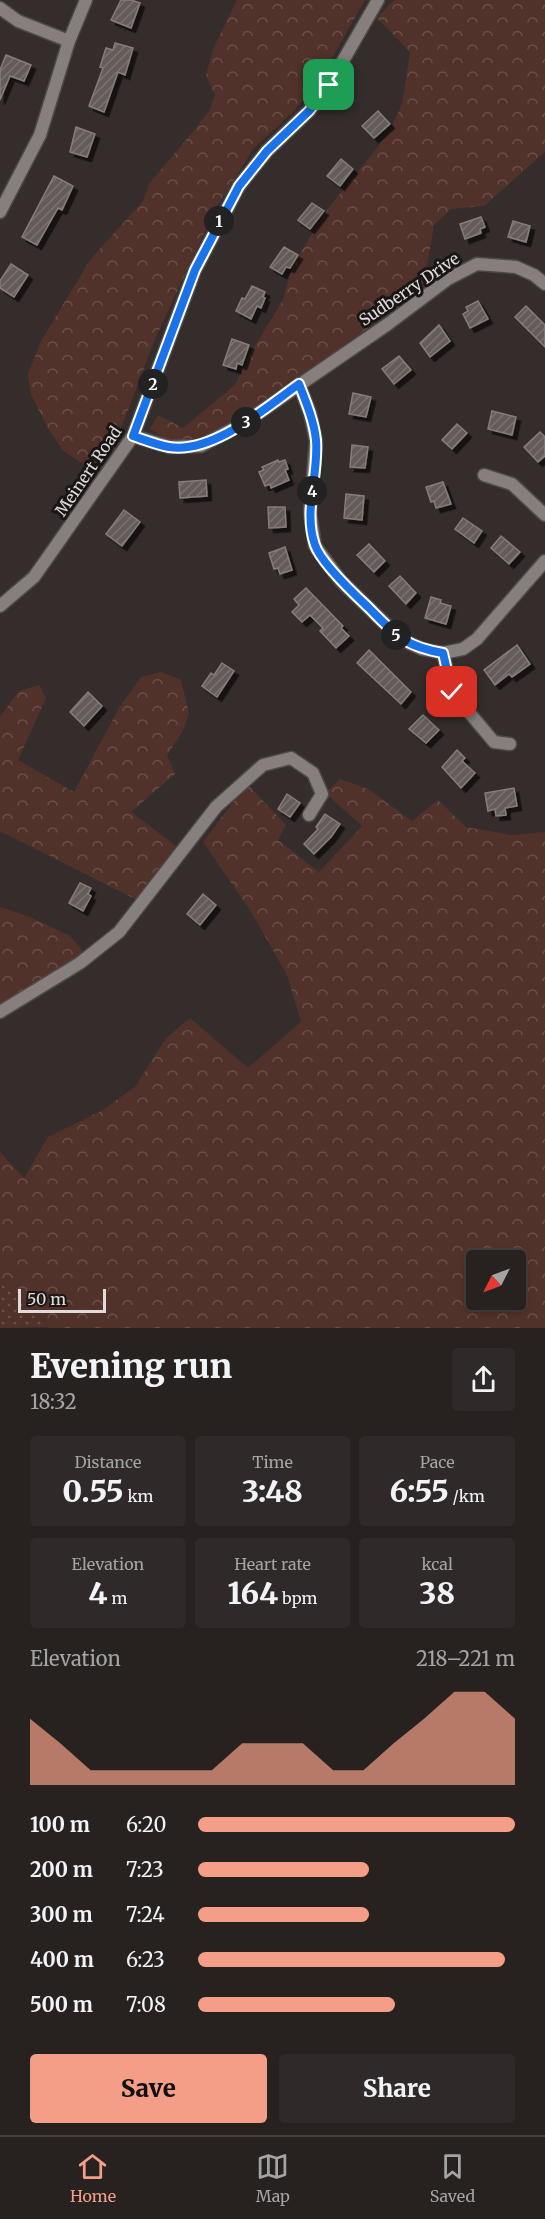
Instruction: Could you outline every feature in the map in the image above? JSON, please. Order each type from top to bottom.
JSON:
[{"type":"street","points":[[0,212],[40,135],[69,41],[86,0]]},
{"type":"street","name":"Meinert Road","points":[[0,606],[34,577],[133,436],[195,270],[239,186],[267,151],[309,111],[329,85],[378,0]]},
{"type":"street","points":[[0,8],[18,21],[69,41]]},
{"type":"street","name":"Sudberry Drive","points":[[133,436],[170,447],[201,446],[244,423],[388,324],[455,274],[477,264],[516,267],[534,275],[545,284]]},
{"type":"street","points":[[299,384],[310,413],[316,441],[310,512],[315,546],[341,581],[401,639],[422,649],[443,653],[463,649],[477,639],[545,561]]},
{"type":"street","points":[[484,475],[512,484],[545,515]]},
{"type":"street","points":[[443,653],[452,692],[494,742],[510,744]]},
{"type":"street","points":[[0,1012],[80,963],[119,932],[216,807],[262,765],[291,758],[313,773],[322,794],[309,815]]},
{"type":"green space","points":[[237,0],[365,0],[322,76],[295,110],[254,148],[215,210],[155,339],[112,452],[88,467],[63,451],[46,425],[31,394],[28,374],[41,341],[90,260],[143,201],[149,184],[209,111],[215,95],[206,75],[213,49]]},
{"type":"green space","points":[[394,0],[545,0],[545,152],[484,206],[451,209],[434,225],[423,289],[238,420],[196,442],[171,442],[150,429],[158,415],[183,428],[235,385],[250,354],[283,300],[292,266],[329,207],[389,133],[402,104],[410,52],[377,18]]},
{"type":"green space","points":[[161,672],[181,680],[189,713],[183,731],[167,755],[175,774],[131,812],[176,846],[137,900],[0,831],[0,717],[19,691],[39,685],[46,698],[18,760],[74,792],[119,708],[141,677]]},
{"type":"green space","points":[[340,779],[368,789],[412,821],[438,800],[466,827],[511,835],[545,832],[545,1328],[47,1328],[49,1326],[34,1309],[0,1282],[0,1152],[24,1178],[48,1137],[101,1111],[135,1087],[166,1038],[190,1018],[248,1068],[301,1022],[287,975],[250,910],[203,842],[247,784],[286,825],[278,840],[319,872],[362,826],[325,793]]},
{"type":"green space","points":[[0,907],[30,917],[70,936],[84,953],[0,1005]]},
{"type":"green space","points":[[0,1282],[34,1309],[49,1327],[0,1328]]},
{"type":"building","points":[[121,0],[140,3],[131,28],[111,20]]},
{"type":"building","points":[[115,43],[133,48],[125,75],[118,72],[104,112],[89,106],[103,68],[100,67],[106,48],[113,50]]},
{"type":"building","points":[[6,55],[31,65],[24,81],[10,76],[0,100],[0,70]]},
{"type":"building","points":[[378,111],[390,124],[374,138],[362,126]]},
{"type":"building","points":[[76,127],[95,134],[87,157],[70,152]]},
{"type":"building","points":[[341,159],[353,169],[340,186],[327,176]]},
{"type":"building","points":[[54,176],[73,186],[62,210],[58,208],[37,245],[22,237]]},
{"type":"building","points":[[312,203],[324,211],[310,229],[298,220]]},
{"type":"building","points":[[481,217],[485,227],[480,229],[481,233],[465,239],[460,224]]},
{"type":"building","points":[[513,221],[530,226],[526,242],[508,237]]},
{"type":"building","points":[[284,247],[298,255],[290,268],[286,267],[282,274],[270,267]]},
{"type":"building","points":[[11,264],[28,275],[14,297],[0,288],[0,281]]},
{"type":"building","points":[[252,286],[265,292],[263,297],[265,298],[261,308],[257,306],[251,319],[236,311],[242,298],[245,299]]},
{"type":"building","points":[[478,301],[488,319],[470,328],[463,314],[468,311],[466,307]]},
{"type":"building","points":[[526,306],[545,325],[545,347],[515,317]]},
{"type":"building","points":[[439,325],[450,341],[430,357],[420,343]]},
{"type":"building","points":[[232,339],[249,345],[242,365],[237,363],[236,369],[223,365]]},
{"type":"building","points":[[399,356],[411,370],[394,384],[382,369]]},
{"type":"building","points":[[353,393],[371,397],[366,417],[349,414]]},
{"type":"building","points":[[492,411],[516,417],[512,435],[488,429]]},
{"type":"building","points":[[457,424],[467,433],[452,449],[442,440]]},
{"type":"building","points":[[540,432],[545,437],[545,456],[538,462],[524,447]]},
{"type":"building","points":[[352,445],[368,447],[365,468],[350,467]]},
{"type":"building","points":[[278,460],[279,462],[285,460],[288,469],[285,470],[289,480],[271,488],[270,484],[265,486],[259,472],[264,470],[262,467]]},
{"type":"building","points":[[206,480],[207,496],[180,498],[179,482]]},
{"type":"building","points":[[443,482],[451,504],[436,508],[434,501],[431,502],[426,487]]},
{"type":"building","points":[[346,494],[364,496],[362,520],[344,518]]},
{"type":"building","points":[[268,507],[285,507],[286,527],[269,528]]},
{"type":"building","points":[[124,510],[140,522],[122,546],[106,534]]},
{"type":"building","points":[[463,518],[482,531],[474,543],[455,529]]},
{"type":"building","points":[[501,536],[520,552],[509,564],[491,548]]},
{"type":"building","points":[[369,544],[385,561],[374,572],[357,555]]},
{"type":"building","points":[[285,547],[292,570],[280,574],[278,568],[274,569],[269,553]]},
{"type":"building","points":[[400,576],[416,593],[406,604],[389,586]]},
{"type":"building","points":[[306,588],[343,626],[341,628],[349,636],[336,648],[320,631],[323,628],[310,615],[302,622],[292,612],[299,605],[294,599]]},
{"type":"building","points":[[431,597],[451,606],[446,624],[425,618]]},
{"type":"building","points":[[517,645],[530,664],[512,677],[509,674],[495,685],[484,670]]},
{"type":"building","points":[[369,650],[411,692],[401,704],[357,663]]},
{"type":"building","points":[[222,663],[234,671],[217,697],[202,686],[211,673],[214,675]]},
{"type":"building","points":[[88,692],[102,706],[84,726],[70,712]]},
{"type":"building","points":[[423,715],[439,730],[426,743],[409,729]]},
{"type":"building","points":[[457,750],[465,758],[462,761],[475,773],[461,788],[442,767]]},
{"type":"building","points":[[514,788],[517,806],[505,808],[506,815],[496,816],[495,809],[488,811],[485,793]]},
{"type":"building","points":[[287,794],[300,803],[290,817],[278,809]]},
{"type":"building","points":[[325,814],[340,824],[314,854],[304,844],[318,829],[316,827]]},
{"type":"building","points":[[80,883],[91,888],[88,894],[91,896],[83,911],[69,903]]},
{"type":"building","points":[[203,894],[216,905],[200,925],[187,914]]},
{"type":"route","points":[[329,85],[309,111],[267,151],[239,186],[195,270],[133,436],[170,447],[201,446],[244,423],[299,384],[310,413],[316,441],[310,512],[315,546],[341,581],[401,639],[422,649],[443,653],[452,692]]}]
